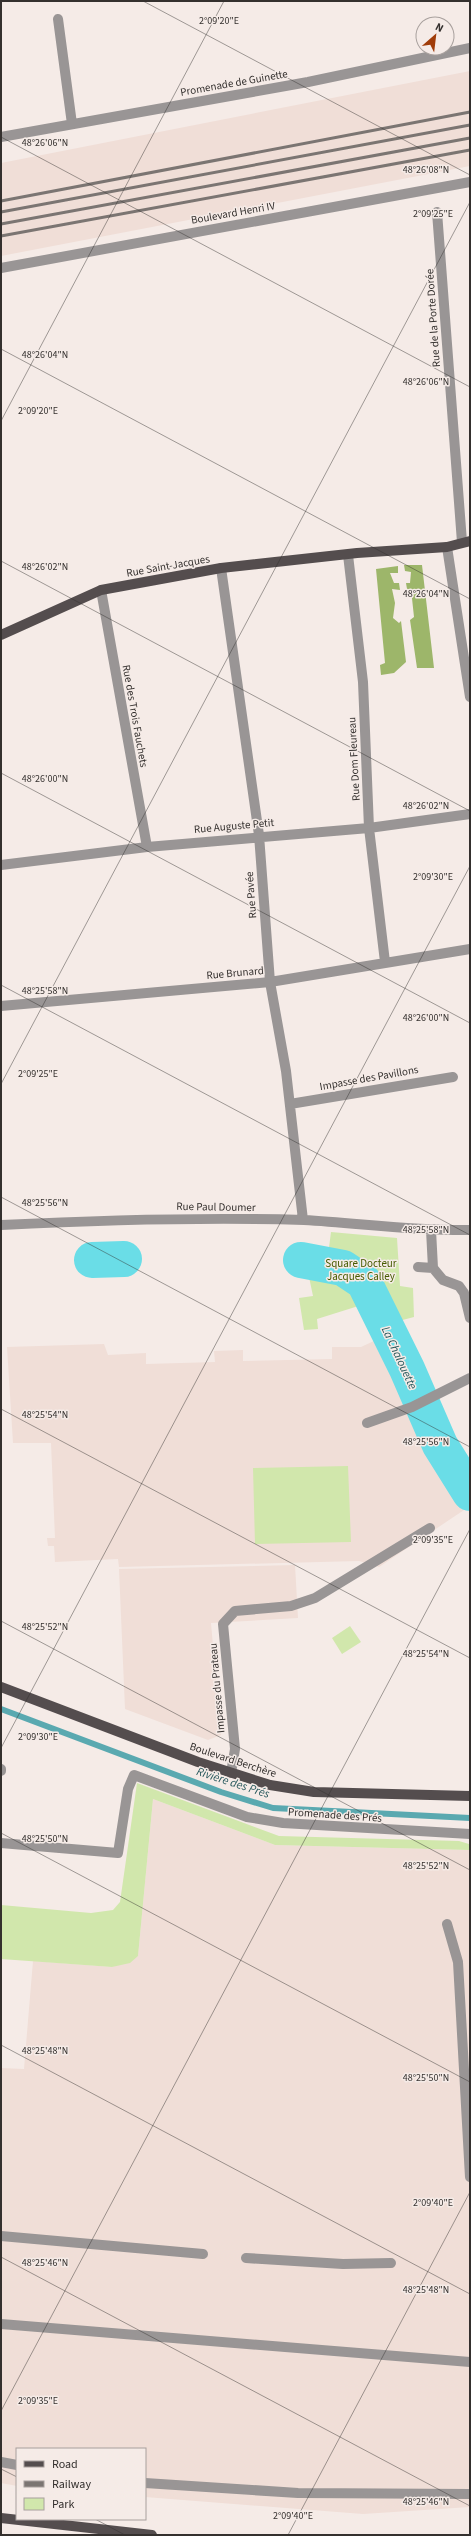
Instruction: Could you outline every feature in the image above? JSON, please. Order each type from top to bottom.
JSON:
[{"type":"main road","name":"Rue Saint-Jacques","points":[[1,635],[101,590],[221,568],[348,554],[447,547],[466,542]]},
{"type":"main road","name":"Boulevard Berchère","points":[[1,1687],[231,1773],[270,1785],[314,1792],[470,1796]]},
{"type":"main road","points":[[1,2518],[16,2520]]},
{"type":"main road","points":[[19,2520],[152,2535]]},
{"type":"street","points":[[58,19],[72,124]]},
{"type":"street","name":"Promenade de Guinette","points":[[1,137],[308,82],[470,48]]},
{"type":"street","name":"Boulevard Henri IV","points":[[1,268],[470,182]]},
{"type":"street","name":"Rue de la Porte Dorée","points":[[437,212],[466,542]]},
{"type":"street","points":[[447,547],[470,697]]},
{"type":"street","name":"Rue Dom Fleureau","points":[[348,554],[362,682],[369,828],[385,962]]},
{"type":"street","name":"Rue Pavée","points":[[221,568],[259,835],[270,982],[286,1071],[303,1220]]},
{"type":"street","name":"Rue des Trois Fauchets","points":[[101,590],[147,847]]},
{"type":"street","name":"Rue Auguste Petit","points":[[1,865],[259,835],[369,828],[470,814]]},
{"type":"street","name":"Rue Brunard","points":[[1,1006],[270,982],[470,948]]},
{"type":"street","name":"Impasse des Pavillons","points":[[290,1104],[453,1077]]},
{"type":"street","name":"Rue Paul Doumer","points":[[1,1225],[156,1219],[303,1220],[430,1230],[470,1230]]},
{"type":"street","points":[[430,1230],[433,1268],[443,1280],[459,1286],[464,1294],[470,1318]]},
{"type":"street","points":[[418,1267],[433,1268]]},
{"type":"street","points":[[367,1424],[435,1397],[470,1378]]},
{"type":"street","name":"Impasse du Prateau","points":[[231,1773],[235,1749],[223,1624],[235,1612],[290,1606],[315,1598],[430,1528]]},
{"type":"street","name":"Promenade des Prés","points":[[1,1843],[118,1853],[128,1789],[134,1775],[247,1817],[283,1824],[470,1834]]},
{"type":"street","points":[[447,1924],[458,1962],[470,2177]]},
{"type":"street","points":[[1,2236],[203,2254]]},
{"type":"street","points":[[246,2258],[343,2264],[391,2263]]},
{"type":"street","points":[[1,2324],[470,2362]]},
{"type":"street","points":[[1,2462],[16,2465]]},
{"type":"street","points":[[146,2483],[298,2493],[470,2494]]},
{"type":"shaded area","points":[[470,71],[470,166],[1,256],[1,163]]},
{"type":"shaded area","points":[[376,1340],[470,1506],[379,1567],[359,1561],[119,1567],[118,1559],[55,1562],[54,1546],[48,1546],[47,1538],[55,1538],[51,1443],[13,1443],[7,1347],[104,1344],[108,1355],[146,1353],[146,1364],[215,1362],[214,1351],[243,1350],[243,1361],[332,1359],[332,1347],[361,1347]]},
{"type":"shaded area","points":[[295,1565],[298,1618],[211,1623],[221,1735],[208,1740],[125,1709],[119,1569]]},
{"type":"shaded area","points":[[153,1799],[275,1845],[470,1850],[470,2507],[363,2514],[146,2497],[146,2448],[16,2448],[16,2486],[1,2483],[1,2068],[24,2069],[33,1961],[112,1967],[138,1956]]},
{"type":"green space","points":[[404,565],[422,565],[434,668],[417,668],[410,620],[414,617],[411,589],[407,589],[406,583],[410,583],[411,572],[405,571]]},
{"type":"green space","points":[[398,566],[398,573],[390,573],[394,583],[399,583],[400,590],[392,589],[395,603],[393,618],[399,623],[401,621],[406,662],[394,673],[381,675],[380,665],[385,663],[376,569]]},
{"type":"green space","name":"Square Docteur Jacques Calley","points":[[331,1232],[397,1238],[400,1286],[413,1288],[414,1317],[391,1323],[384,1312],[376,1314],[376,1318],[374,1319],[368,1303],[317,1319],[318,1329],[304,1330],[299,1298],[313,1296],[309,1277],[325,1279]]},
{"type":"green space","points":[[348,1466],[351,1542],[255,1544],[253,1468]]},
{"type":"green space","points":[[350,1626],[361,1642],[342,1654],[332,1638]]},
{"type":"green space","points":[[137,1783],[279,1836],[459,1841],[469,1844],[470,1850],[275,1845],[153,1799],[138,1956],[130,1963],[112,1967],[1,1959],[1,1905],[91,1913],[113,1910],[120,1902]]},
{"type":"waterway","name":"La Chalouette","points":[[92,1260],[124,1259]]},
{"type":"waterway","name":"La Chalouette","points":[[301,1260],[343,1268],[364,1282],[407,1369],[440,1445],[470,1493]]},
{"type":"waterway","name":"Rivière des Prés","points":[[1,1709],[221,1792],[273,1808],[470,1818]]},
{"type":"railway","points":[[1,201],[470,112]]},
{"type":"railway","points":[[1,212],[470,125]]},
{"type":"railway","points":[[1,224],[470,138]]},
{"type":"railway","points":[[1,236],[470,150]]}]
